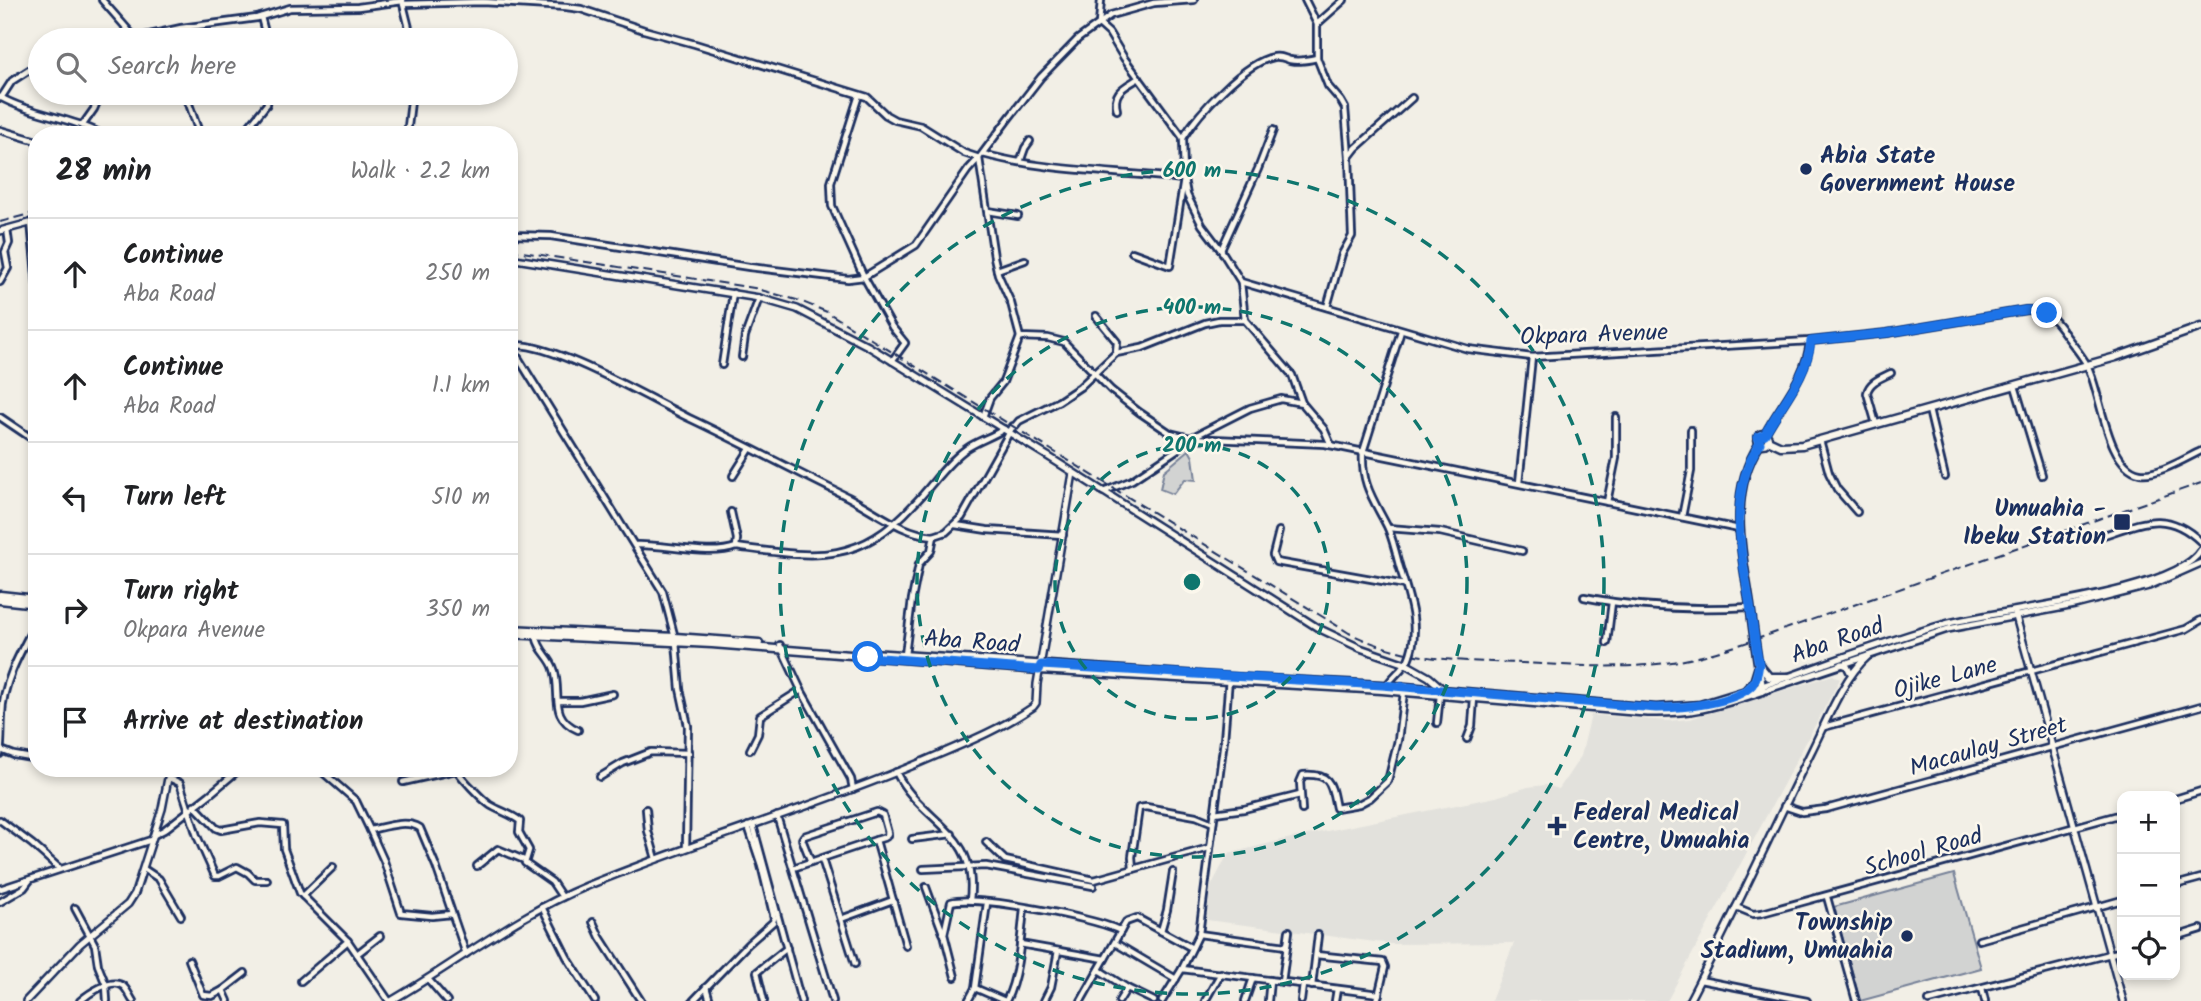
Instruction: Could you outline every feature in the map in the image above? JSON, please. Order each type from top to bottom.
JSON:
[{"type":"main road","points":[[1763,688],[1739,529],[1739,502],[1749,463],[1760,443],[1765,444],[1766,437],[1787,446],[1802,445],[2087,365],[2201,327]]},
{"type":"main road","points":[[0,597],[28,600]]},
{"type":"main road","points":[[518,632],[676,639],[845,653]]},
{"type":"main road","points":[[518,633],[676,639]]},
{"type":"main road","name":"Aba Road","points":[[845,653],[1443,693],[1656,713],[1685,713],[1719,706],[1763,688]]},
{"type":"main road","name":"Aba Road","points":[[845,653],[905,655],[1040,668]]},
{"type":"main road","points":[[1759,664],[1769,677],[1788,677]]},
{"type":"main road","points":[[1741,693],[1754,682],[1759,664]]},
{"type":"main road","name":"Aba Road","points":[[1229,680],[1387,685],[1474,698],[1656,708],[1685,708],[1763,688]]},
{"type":"street","points":[[102,0],[127,28]]},
{"type":"street","points":[[1099,24],[1101,0]]},
{"type":"street","points":[[518,235],[551,236],[749,267],[848,279],[864,277],[916,245],[968,170],[1063,53],[1111,15],[1154,2],[1194,0]]},
{"type":"street","points":[[1306,0],[1317,24],[1317,58],[1328,86],[1345,108],[1349,157],[1352,236],[1342,254],[1328,307]]},
{"type":"street","points":[[1317,24],[1344,0]]},
{"type":"street","points":[[186,28],[261,17],[290,8],[358,8],[403,1],[483,2],[581,9],[867,97],[886,115],[921,126],[964,153],[1048,167],[1184,178]]},
{"type":"street","points":[[403,1],[409,28]]},
{"type":"street","points":[[261,17],[264,28]]},
{"type":"street","points":[[1099,24],[1109,33],[1183,138],[1187,195],[1202,225],[1241,282],[1245,320],[1292,375],[1302,403],[1324,429],[1331,445]]},
{"type":"street","points":[[1183,138],[1220,94],[1261,60],[1281,56],[1305,61],[1317,58]]},
{"type":"street","points":[[28,71],[12,81],[1,98],[82,126],[96,105]]},
{"type":"street","points":[[1117,110],[1117,94],[1139,78]]},
{"type":"street","points":[[859,95],[831,183],[830,197],[864,277],[892,327],[904,338],[905,343],[892,361]]},
{"type":"street","points":[[1349,157],[1412,99]]},
{"type":"street","points":[[188,105],[197,126]]},
{"type":"street","points":[[249,126],[266,105]]},
{"type":"street","points":[[408,126],[411,105]]},
{"type":"street","points":[[0,130],[28,138]]},
{"type":"street","points":[[1221,250],[1273,130]]},
{"type":"street","points":[[1020,162],[1030,141]]},
{"type":"street","points":[[981,156],[997,270],[1011,303],[1020,337],[1003,382],[990,398],[983,417]]},
{"type":"street","points":[[1132,252],[1170,266],[1184,178]]},
{"type":"street","points":[[988,211],[1018,216]]},
{"type":"street","points":[[0,282],[8,268],[5,253],[9,243],[3,230],[28,224]]},
{"type":"street","points":[[518,259],[733,293],[797,309],[868,346],[1318,628],[1360,648],[1406,664],[1429,677],[1443,693],[1437,723]]},
{"type":"street","points":[[997,270],[1025,260]]},
{"type":"street","name":"Okpara Avenue","points":[[1241,282],[1468,349],[1532,357],[1811,341],[1887,333],[2034,310],[2053,317],[2087,365],[2116,451],[2129,468],[2141,473],[2154,471],[2201,451]]},
{"type":"street","points":[[722,365],[733,293]]},
{"type":"street","points":[[741,358],[745,336],[759,298]]},
{"type":"street","points":[[1096,316],[1117,342],[1116,353]]},
{"type":"street","points":[[635,545],[713,551],[736,547],[806,555],[847,552],[878,537],[895,525],[964,450],[1006,431],[1019,421],[1059,401],[1095,374],[1116,353],[1142,348],[1205,323],[1245,320]]},
{"type":"street","points":[[1387,685],[1406,664],[1414,635],[1414,622],[1388,528],[1366,484],[1362,463],[1363,452],[1401,331]]},
{"type":"street","points":[[1020,337],[1048,338],[1064,342],[1095,374],[1139,412],[1170,433],[1191,438],[1331,445],[1739,529]]},
{"type":"street","points":[[1766,437],[1803,371],[1810,353],[1811,341]]},
{"type":"street","points":[[518,344],[573,361],[719,432],[916,534],[934,536],[955,525],[1006,431]]},
{"type":"street","points":[[518,357],[663,592],[676,639],[680,689],[688,726],[686,848]]},
{"type":"street","points":[[1519,483],[1532,357]]},
{"type":"street","points":[[1877,425],[1867,393],[1868,388],[1891,373]]},
{"type":"street","points":[[2015,386],[2042,475]]},
{"type":"street","points":[[1102,492],[1132,480],[1191,438],[1235,414],[1281,399],[1302,403]]},
{"type":"street","points":[[1929,410],[1945,477]]},
{"type":"street","points":[[0,417],[28,436]]},
{"type":"street","points":[[1607,502],[1616,458],[1616,417]]},
{"type":"street","points":[[1682,517],[1691,471],[1691,430]]},
{"type":"street","points":[[1820,440],[1829,473],[1837,489],[1857,512]]},
{"type":"street","points":[[733,477],[750,449]]},
{"type":"street","points":[[194,805],[210,823],[221,830],[260,823],[283,825],[284,849],[296,886],[348,941],[390,1001],[514,922],[562,897],[656,859],[897,772],[970,741],[1030,710],[1036,703],[1073,473]]},
{"type":"street","points":[[731,512],[737,539],[736,547]]},
{"type":"street","points":[[2101,536],[2150,521],[2165,520],[2176,523],[2201,541]]},
{"type":"street","points":[[955,525],[1063,535]]},
{"type":"street","points":[[1388,528],[1440,532],[1522,551]]},
{"type":"street","points":[[1279,531],[1273,555],[1276,562],[1405,585]]},
{"type":"street","points":[[905,655],[919,564],[931,551],[934,536]]},
{"type":"street","name":"Aba Road","points":[[1763,688],[1948,629],[2147,581],[2194,559],[2201,553]]},
{"type":"street","name":"Aba Road","points":[[1763,688],[1788,677],[1852,658],[1947,624],[2075,605],[2166,580],[2201,563]]},
{"type":"street","points":[[1584,597],[1612,603],[1665,608],[1750,607]]},
{"type":"street","points":[[1607,643],[1612,603]]},
{"type":"street","points":[[2015,613],[2123,1001]]},
{"type":"street","name":"Ojike Lane","points":[[1824,727],[2186,629],[2201,620]]},
{"type":"street","points":[[536,635],[539,648],[555,670],[562,720],[578,730]]},
{"type":"street","points":[[28,638],[12,668],[2,714],[0,752],[28,758]]},
{"type":"street","points":[[785,648],[801,690],[851,779],[853,789]]},
{"type":"street","points":[[1689,1001],[1848,680],[1871,654]]},
{"type":"street","points":[[1852,658],[1858,668]]},
{"type":"street","points":[[1848,680],[1852,658]]},
{"type":"street","points":[[1842,664],[1847,666],[1850,672]]},
{"type":"street","points":[[1162,1001],[1199,934],[1229,680]]},
{"type":"street","points":[[0,691],[8,687]]},
{"type":"street","points":[[750,750],[758,734],[760,716],[801,690]]},
{"type":"street","points":[[1303,810],[1301,777],[1307,774],[1332,784],[1336,808],[1359,804],[1383,788],[1388,781],[1398,740],[1404,692]]},
{"type":"street","points":[[558,701],[580,701],[613,694]]},
{"type":"street","points":[[1467,739],[1472,726],[1474,698]]},
{"type":"street","name":"Macaulay Street","points":[[1784,806],[1802,812],[1826,809],[2201,706]]},
{"type":"street","points":[[600,776],[651,752],[689,753]]},
{"type":"street","points":[[897,772],[906,790],[952,834],[970,867],[970,900]]},
{"type":"street","points":[[0,889],[153,837],[230,777]]},
{"type":"street","points":[[328,777],[356,801],[384,861],[401,913],[432,916],[452,914]]},
{"type":"street","points":[[403,782],[423,777]]},
{"type":"street","points":[[464,777],[489,804],[520,821],[519,832],[529,850],[524,860]]},
{"type":"street","points":[[26,1001],[80,944],[128,904],[144,869],[169,778],[180,783],[187,810],[215,876],[237,867],[255,880],[267,880]]},
{"type":"street","points":[[2180,797],[2201,791]]},
{"type":"street","points":[[1214,813],[1244,809],[1300,795]]},
{"type":"street","points":[[1133,869],[1132,857],[1139,808],[1196,816],[1213,823]]},
{"type":"street","points":[[646,809],[645,816],[656,859]]},
{"type":"street","points":[[793,869],[886,837],[888,832],[883,815],[879,812],[804,836],[802,839],[811,862]]},
{"type":"street","name":"School Road","points":[[1735,906],[1753,915],[1827,897],[2117,815]]},
{"type":"street","points":[[777,816],[833,1001]]},
{"type":"street","points":[[0,820],[60,868]]},
{"type":"street","points":[[370,830],[409,824],[420,828],[467,954]]},
{"type":"street","points":[[750,825],[801,1001]]},
{"type":"street","points":[[693,1001],[773,922],[750,825]]},
{"type":"street","points":[[912,839],[952,834]]},
{"type":"street","points":[[876,841],[906,946]]},
{"type":"street","points":[[986,842],[1005,860],[1094,880],[1209,848]]},
{"type":"street","points":[[477,866],[498,849],[524,860],[552,882],[562,897]]},
{"type":"street","points":[[822,859],[856,964]]},
{"type":"street","points":[[923,869],[986,866],[1093,886]]},
{"type":"street","points":[[303,896],[333,867]]},
{"type":"street","points":[[144,869],[159,879],[181,915]]},
{"type":"street","points":[[1161,931],[1173,872]]},
{"type":"street","points":[[2180,884],[2201,878]]},
{"type":"street","points":[[0,902],[24,888],[30,880]]},
{"type":"street","points":[[926,887],[944,934],[955,977]]},
{"type":"street","points":[[1827,897],[1856,1001]]},
{"type":"street","points":[[841,919],[893,900]]},
{"type":"street","points":[[944,934],[949,904],[970,900],[1097,922],[1121,931]]},
{"type":"street","points":[[1979,940],[2117,901]]},
{"type":"street","points":[[968,1001],[975,988],[987,903]]},
{"type":"street","points":[[75,908],[95,945],[98,965],[106,985],[107,1001]]},
{"type":"street","points":[[542,908],[567,957],[595,1001]]},
{"type":"street","points":[[975,988],[1006,1001],[1011,991],[1024,908]]},
{"type":"street","points":[[1081,1001],[1126,922],[1134,918],[1192,948]]},
{"type":"street","points":[[593,922],[642,1001]]},
{"type":"street","points":[[2180,935],[2201,929]]},
{"type":"street","points":[[1282,982],[1289,931]]},
{"type":"street","points":[[1199,934],[1286,946]]},
{"type":"street","points":[[1312,986],[1318,935]]},
{"type":"street","points":[[357,954],[380,936]]},
{"type":"street","points":[[301,981],[348,941]]},
{"type":"street","points":[[1115,943],[1176,979]]},
{"type":"street","points":[[1020,944],[1105,959]]},
{"type":"street","points":[[764,1001],[757,972],[787,947]]},
{"type":"street","points":[[1044,1001],[1051,987],[1058,951]]},
{"type":"street","points":[[1928,1001],[2117,953]]},
{"type":"street","points":[[1316,955],[1382,962],[1385,967],[1377,1001]]},
{"type":"street","points":[[188,960],[203,995],[212,996],[245,973]]},
{"type":"street","points":[[1182,969],[1379,994]]},
{"type":"street","points":[[1099,970],[1154,1001]]},
{"type":"street","points":[[1205,1001],[1222,973]]},
{"type":"street","points":[[1245,1001],[1253,978]]},
{"type":"street","points":[[428,979],[447,1001]]},
{"type":"street","points":[[1268,1001],[1270,980]]},
{"type":"street","points":[[1700,980],[1807,1001]]},
{"type":"street","points":[[80,1001],[106,985],[116,983],[122,985],[133,1001]]},
{"type":"street","points":[[1301,1001],[1303,985]]},
{"type":"street","points":[[706,986],[710,1001]]},
{"type":"street","points":[[1119,1001],[1127,988]]},
{"type":"street","points":[[1982,988],[1985,1001]]},
{"type":"street","points":[[1335,1001],[1337,989]]},
{"type":"street","points":[[223,990],[228,1001]]},
{"type":"shaded area","points":[[1189,450],[1193,457],[1196,480],[1185,479],[1173,494],[1160,489],[1164,471]]},
{"type":"shaded area","name":"Federal Medical Centre, Umuahia","points":[[1833,675],[1840,679],[1667,1001],[1491,1001],[1514,943],[1391,944],[1207,920],[1209,890],[1228,854],[1282,840],[1496,797],[1528,787],[1546,785],[1559,789],[1581,756],[1591,715],[1667,721],[1690,719]]},
{"type":"shaded area","name":"Township Stadium, Umuahia","points":[[1954,874],[1981,968],[1860,1001],[1834,907]]},
{"type":"railway","points":[[0,222],[28,214]]},
{"type":"railway","points":[[518,251],[754,288],[827,312],[1349,633],[1392,649],[1434,658],[1578,666],[1653,664],[1693,658],[1754,640],[2201,483]]},
{"type":"place","name":"Abia State Government House","points":[[1806,169]]},
{"type":"place","name":"Umuahia - Ibeku Station","points":[[2122,522]]},
{"type":"place","name":"Federal Medical Centre, Umuahia","points":[[1557,826]]},
{"type":"place","name":"Township Stadium, Umuahia","points":[[1907,936]]},
{"type":"route","points":[[868,657],[1039,670],[1041,665],[1382,685],[1656,708],[1685,708],[1718,701],[1746,690],[1754,682],[1758,671],[1740,543],[1740,494],[1749,463],[1760,443],[1758,437],[1765,434],[1797,382],[1807,362],[1811,341],[1887,333],[2026,310],[2041,310],[2047,313]]}]
